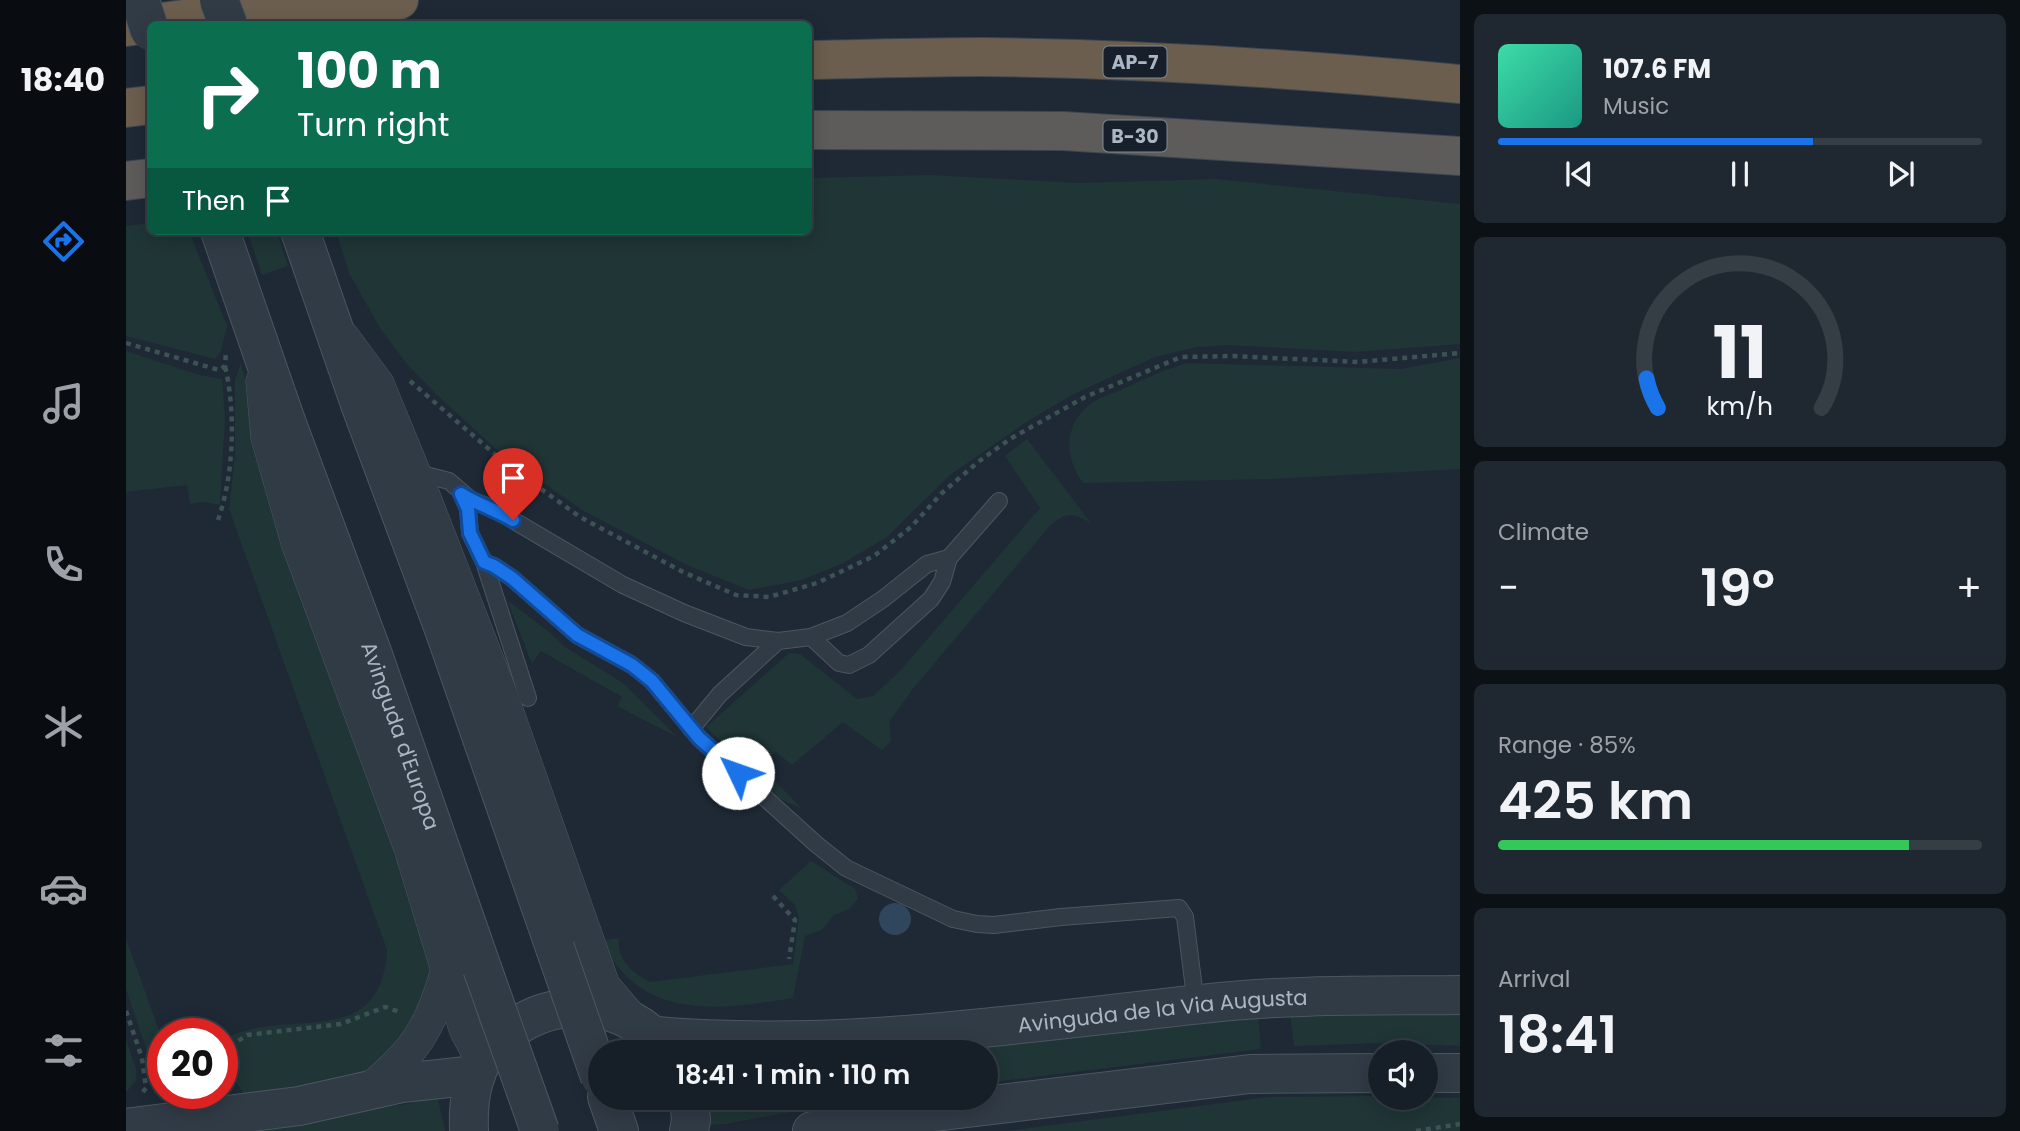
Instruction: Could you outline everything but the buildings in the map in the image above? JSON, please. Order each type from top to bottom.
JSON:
[{"type":"highway","points":[[170,21],[399,0]]},
{"type":"highway","points":[[126,27],[147,24]]},
{"type":"highway","name":"AP-7","points":[[812,60],[983,57],[1189,64],[1460,84]]},
{"type":"highway","points":[[126,108],[147,105]]},
{"type":"highway","name":"B-30","points":[[812,130],[1063,131],[1460,156]]},
{"type":"highway","points":[[126,181],[147,178]]},
{"type":"street","points":[[140,0],[147,22]]},
{"type":"street","points":[[219,0],[227,21]]},
{"type":"street","name":"Avinguda d'Europa","points":[[221,235],[372,652],[465,969],[540,1131]]},
{"type":"street","points":[[301,235],[360,404],[445,632],[588,1043]]},
{"type":"street","points":[[326,305],[378,384],[414,471],[498,686],[604,986],[652,1036]]},
{"type":"street","points":[[367,1091],[394,1069],[418,1042],[432,1016],[465,969]]},
{"type":"street","name":"Avinguda d'Europa","points":[[465,969],[465,1028],[479,1068]]},
{"type":"street","name":"Avinguda de la Via Augusta","points":[[479,1068],[505,1035],[522,1022],[561,1007],[604,1009],[652,1036],[697,1040],[817,1041],[1098,1017],[1277,998],[1460,995]]},
{"type":"street","points":[[132,1120],[299,1106],[479,1068]]},
{"type":"street","points":[[469,1131],[470,1097],[479,1068]]},
{"type":"street","points":[[811,1131],[925,1112],[1250,1074],[1368,1073]]},
{"type":"street","points":[[1438,1073],[1460,1073]]},
{"type":"street","points":[[612,1110],[619,1131]]},
{"type":"street","points":[[689,1131],[690,1110]]},
{"type":"lane","points":[[414,471],[449,481],[471,500],[495,509],[623,584],[684,613],[746,637],[778,641],[811,637],[847,623],[927,564],[949,558]]},
{"type":"lane","points":[[461,494],[468,509],[470,533],[484,562],[528,698]]},
{"type":"lane","points":[[811,637],[839,663],[849,665],[869,655],[931,599],[942,582],[949,558],[999,500]]},
{"type":"lane","points":[[484,562],[512,578],[577,635],[632,665],[652,681],[691,729],[806,836],[846,868],[953,919],[994,925],[1061,916],[1179,908],[1185,917],[1196,1005]]},
{"type":"lane","points":[[691,729],[720,694],[778,641]]},
{"type":"path","points":[[218,520],[224,504],[232,439],[231,391],[225,366],[228,337],[233,330],[253,324]]},
{"type":"path","points":[[126,343],[219,370],[225,366]]},
{"type":"path","points":[[403,374],[505,463],[580,517],[683,572],[736,595],[769,597],[817,583],[874,556],[911,527],[942,493],[978,462],[1010,439],[1085,397],[1181,358],[1232,356],[1358,362],[1460,353]]},
{"type":"path","points":[[773,896],[795,920],[789,958]]},
{"type":"path","points":[[238,1041],[247,1035],[341,1024],[385,1007],[422,1019],[432,1016]]},
{"type":"path","points":[[126,1011],[142,1058],[146,1088],[132,1120]]},
{"type":"path","points":[[1416,1131],[1460,1124]]},
{"type":"green space","points":[[929,175],[1080,183],[1217,179],[1460,204],[1460,344],[1355,352],[1228,345],[1197,347],[1155,357],[1074,394],[1031,419],[950,475],[886,538],[841,564],[802,580],[749,590],[687,565],[582,510],[498,451],[406,363],[380,328],[349,273],[337,235],[812,235],[812,178]]},
{"type":"green space","points":[[147,223],[147,235],[191,235],[227,326],[221,351],[215,359],[126,336],[126,226]]},
{"type":"green space","points":[[248,235],[278,235],[288,266],[262,275]]},
{"type":"green space","points":[[126,351],[199,375],[222,379],[225,418],[220,505],[203,502],[190,504],[187,485],[126,492]]},
{"type":"green space","points":[[1460,358],[1460,469],[1270,479],[1083,483],[1070,453],[1069,443],[1074,423],[1088,406],[1187,363],[1401,369]]},
{"type":"green space","points":[[241,363],[254,415],[433,964],[415,1022],[380,1065],[355,1078],[248,1099],[238,1085],[238,1033],[255,1028],[330,1020],[351,1014],[369,1002],[381,982],[387,950],[229,509],[235,455],[235,380]]},
{"type":"green space","points":[[1027,439],[1091,523],[1069,515],[1049,527],[912,690],[889,722],[891,741],[882,750],[843,722],[792,765],[776,752],[759,764],[802,809],[778,798],[706,727],[789,653],[800,654],[857,699],[873,696],[900,671],[1040,508],[1005,456]]},
{"type":"green space","points":[[507,600],[565,647],[623,683],[677,737],[617,706],[622,697],[541,651],[532,664]]},
{"type":"green space","points":[[811,861],[855,889],[858,899],[849,909],[834,915],[822,930],[805,936],[793,998],[711,1007],[671,1001],[634,983],[619,969],[598,941],[619,938],[623,959],[649,982],[793,964],[799,918],[795,905],[779,890]]},
{"type":"green space","points":[[126,939],[155,1018],[147,1018],[147,1054],[146,1048],[126,989]]},
{"type":"green space","points":[[1460,1003],[1460,1046],[1438,1045],[1438,1040],[1368,1040],[1368,1043],[1294,1046],[1289,1004]]},
{"type":"green space","points":[[1258,1011],[1261,1049],[998,1081],[998,1040],[928,1040]]},
{"type":"green space","points":[[126,1040],[136,1069],[136,1081],[126,1092]]},
{"type":"green space","points":[[437,1094],[445,1131],[224,1131],[412,1103]]},
{"type":"green space","points":[[1368,1096],[1368,1110],[1438,1110],[1438,1097],[1460,1098],[1460,1131],[1006,1131],[1268,1097]]},
{"type":"green space","points":[[703,1110],[801,1110],[725,1124],[706,1125]]},
{"type":"water","points":[[895,903],[907,907],[911,919],[907,931],[895,935],[883,931],[879,919],[883,907]]},
{"type":"route","points":[[513,520],[461,494],[468,509],[470,533],[484,562],[512,578],[577,635],[632,665],[652,681],[699,738],[738,773]]}]
